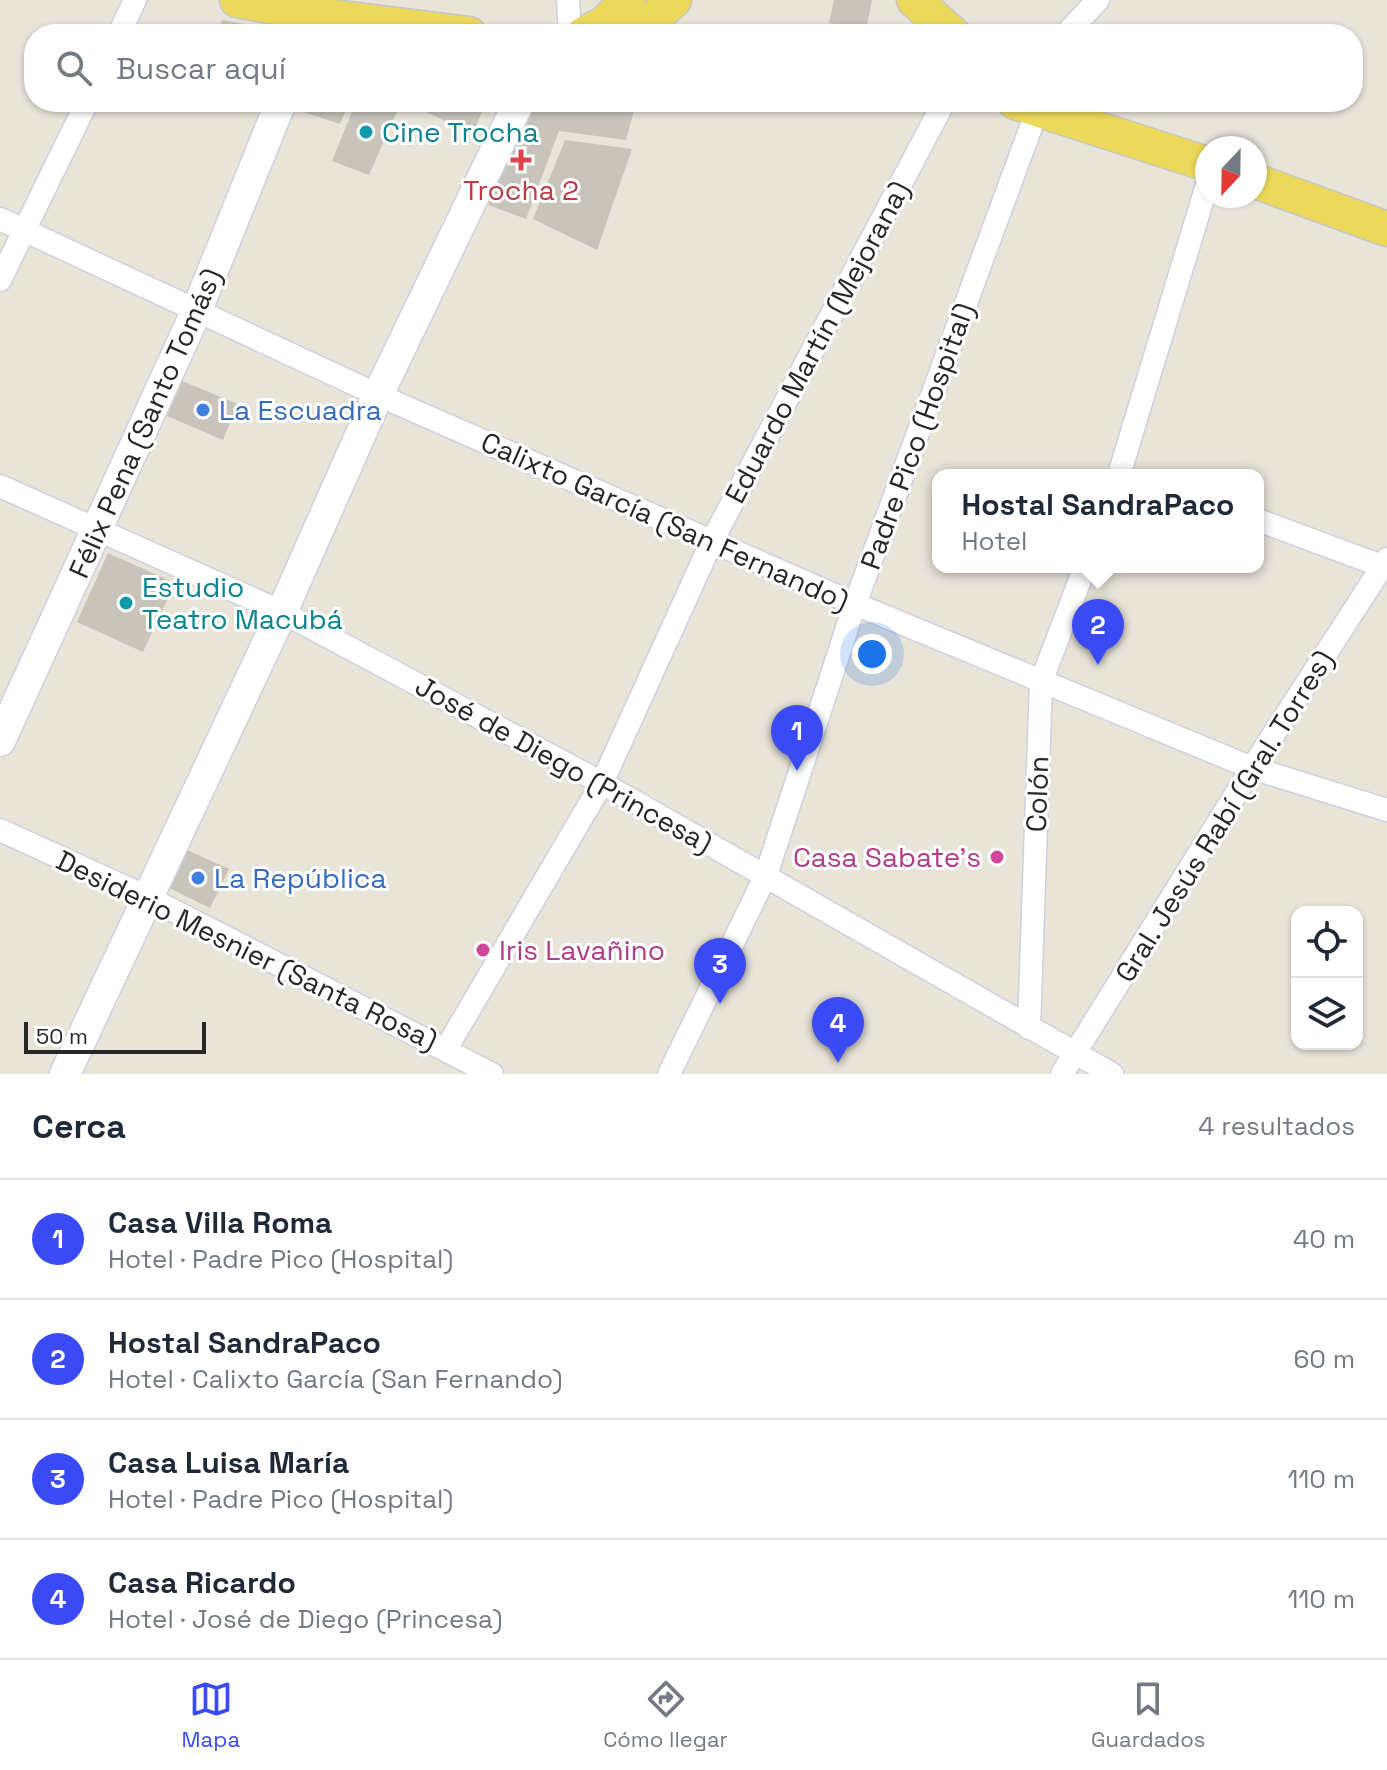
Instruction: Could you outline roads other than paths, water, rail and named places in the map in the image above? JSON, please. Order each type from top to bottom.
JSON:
[{"type":"main road","points":[[604,24],[628,0]]},
{"type":"main road","points":[[914,0],[942,24]]},
{"type":"main road","points":[[258,2],[313,24]]},
{"type":"main road","points":[[654,24],[671,14]]},
{"type":"main road","points":[[1056,112],[1195,160]]},
{"type":"main road","points":[[1267,185],[1387,229]]},
{"type":"street","points":[[124,24],[135,0]]},
{"type":"street","points":[[568,0],[569,24]]},
{"type":"street","points":[[1075,24],[1098,0]]},
{"type":"street","points":[[0,280],[82,112]]},
{"type":"street","name":"Félix Pena (Santo Tomás)","points":[[0,741],[196,312],[277,112]]},
{"type":"street","points":[[65,1074],[282,612],[378,395],[514,112]]},
{"type":"street","name":"Eduardo Martín (Mejorana)","points":[[446,1049],[602,783],[712,541],[939,112]]},
{"type":"street","name":"Padre Pico (Hospital)","points":[[669,1074],[766,875],[855,604],[1027,112]]},
{"type":"street","points":[[1127,469],[1201,208]]},
{"type":"street","name":"Calixto García (San Fernando)","points":[[0,219],[378,395],[855,604],[1252,768],[1387,810]]},
{"type":"street","name":"José de Diego (Princesa)","points":[[0,486],[282,612],[602,783],[1112,1074]]},
{"type":"street","points":[[1264,522],[1386,564]]},
{"type":"street","name":"Gral. Jesús Rabí (Gral. Torres)","points":[[1062,1074],[1252,768],[1386,564]]},
{"type":"street","name":"Colón","points":[[1029,1028],[1041,682],[1083,573]]},
{"type":"street","name":"Desiderio Mesnier (Santa Rosa)","points":[[0,830],[147,897],[492,1074]]},
{"type":"place","name":"Cine Trocha","points":[[366,132]]},
{"type":"place","name":"Trocha 2","points":[[521,160]]},
{"type":"place","name":"La Escuadra","points":[[203,410]]},
{"type":"place","name":"Estudio Teatro Macubá","points":[[126,603]]},
{"type":"place","name":"Hostal SandraPaco","points":[[1098,665]]},
{"type":"place","name":"Casa Villa Roma","points":[[797,771]]},
{"type":"place","name":"Casa Sabate's","points":[[997,857]]},
{"type":"place","name":"La República","points":[[198,878]]},
{"type":"place","name":"Iris Lavañino","points":[[483,950]]},
{"type":"place","name":"Casa Luisa María","points":[[720,1004]]},
{"type":"place","name":"Casa Ricardo","points":[[838,1063]]}]
